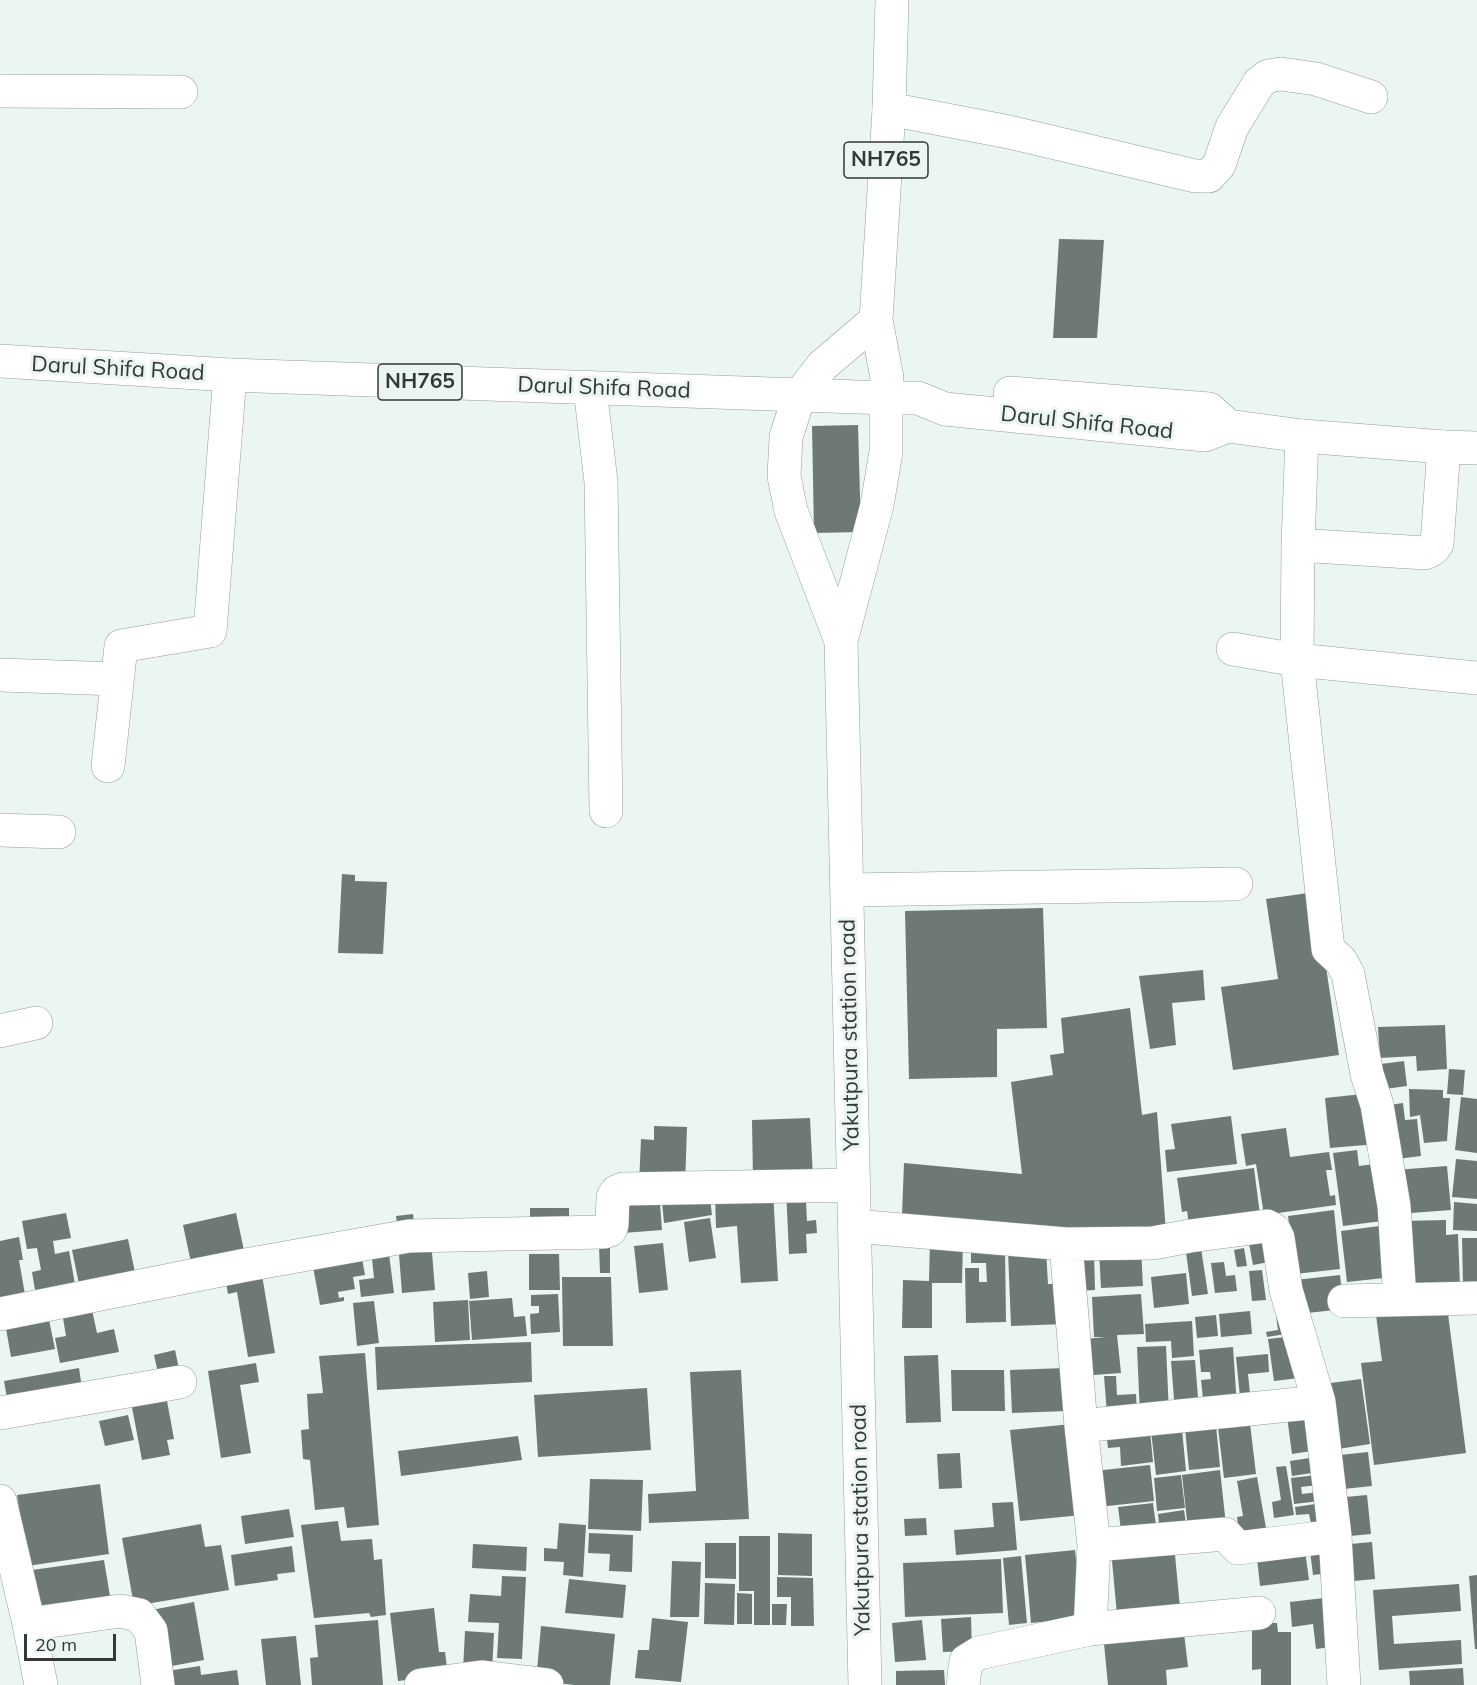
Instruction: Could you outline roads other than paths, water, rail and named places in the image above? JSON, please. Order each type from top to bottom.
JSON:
[{"type":"main road","name":"NH765","points":[[892,0],[889,109],[876,320],[887,378],[902,398]]},
{"type":"main road","points":[[889,109],[1009,132],[1196,176],[1209,176],[1219,165],[1232,127],[1259,84],[1268,76],[1281,74],[1316,79],[1371,97]]},
{"type":"main road","points":[[0,92],[182,92]]},
{"type":"main road","name":"Yakutpura station road","points":[[865,1685],[841,641],[791,511],[784,476],[786,437],[799,396],[822,366],[876,320]]},
{"type":"main road","name":"NH765","points":[[0,341],[40,364]]},
{"type":"main road","name":"Darul Shifa Road","points":[[0,361],[230,375],[902,398]]},
{"type":"main road","points":[[108,766],[121,646],[210,631],[230,375]]},
{"type":"main road","points":[[590,388],[601,482],[606,811]]},
{"type":"main road","points":[[841,641],[877,505],[886,452],[902,398],[947,388],[1209,409],[1217,430],[1477,448]]},
{"type":"main road","points":[[1302,436],[1297,660],[1328,949],[1341,961],[1348,974],[1367,1074],[1377,1105],[1394,1206],[1400,1299]]},
{"type":"main road","points":[[1298,545],[1425,553],[1433,549],[1437,544],[1444,447]]},
{"type":"main road","points":[[1233,649],[1297,660],[1477,678]]},
{"type":"main road","points":[[0,675],[117,679]]},
{"type":"main road","points":[[0,830],[59,832]]},
{"type":"main road","points":[[847,890],[1236,884]]},
{"type":"main road","points":[[0,1031],[36,1023]]},
{"type":"main road","points":[[0,1314],[246,1265],[409,1236],[604,1232],[610,1230],[612,1225],[613,1197],[616,1192],[623,1189],[854,1185]]},
{"type":"main road","points":[[854,1226],[1066,1244],[1153,1243],[1267,1226],[1274,1230],[1278,1238],[1286,1290],[1319,1402],[1335,1536],[1344,1685]]},
{"type":"main road","points":[[1066,1244],[1081,1426],[1094,1545],[1090,1629]]},
{"type":"main road","points":[[1344,1301],[1477,1298]]},
{"type":"main road","points":[[0,1413],[180,1382]]},
{"type":"main road","points":[[1081,1426],[1319,1402]]},
{"type":"main road","points":[[0,1501],[18,1614],[41,1685]]},
{"type":"main road","points":[[1094,1545],[1225,1534],[1238,1548],[1335,1536]]},
{"type":"main road","points":[[18,1614],[120,1611],[139,1615],[151,1631],[158,1685]]},
{"type":"main road","points":[[963,1685],[966,1661],[979,1653],[1090,1629],[1258,1613]]},
{"type":"main road","points":[[421,1685],[482,1681],[546,1685]]}]
